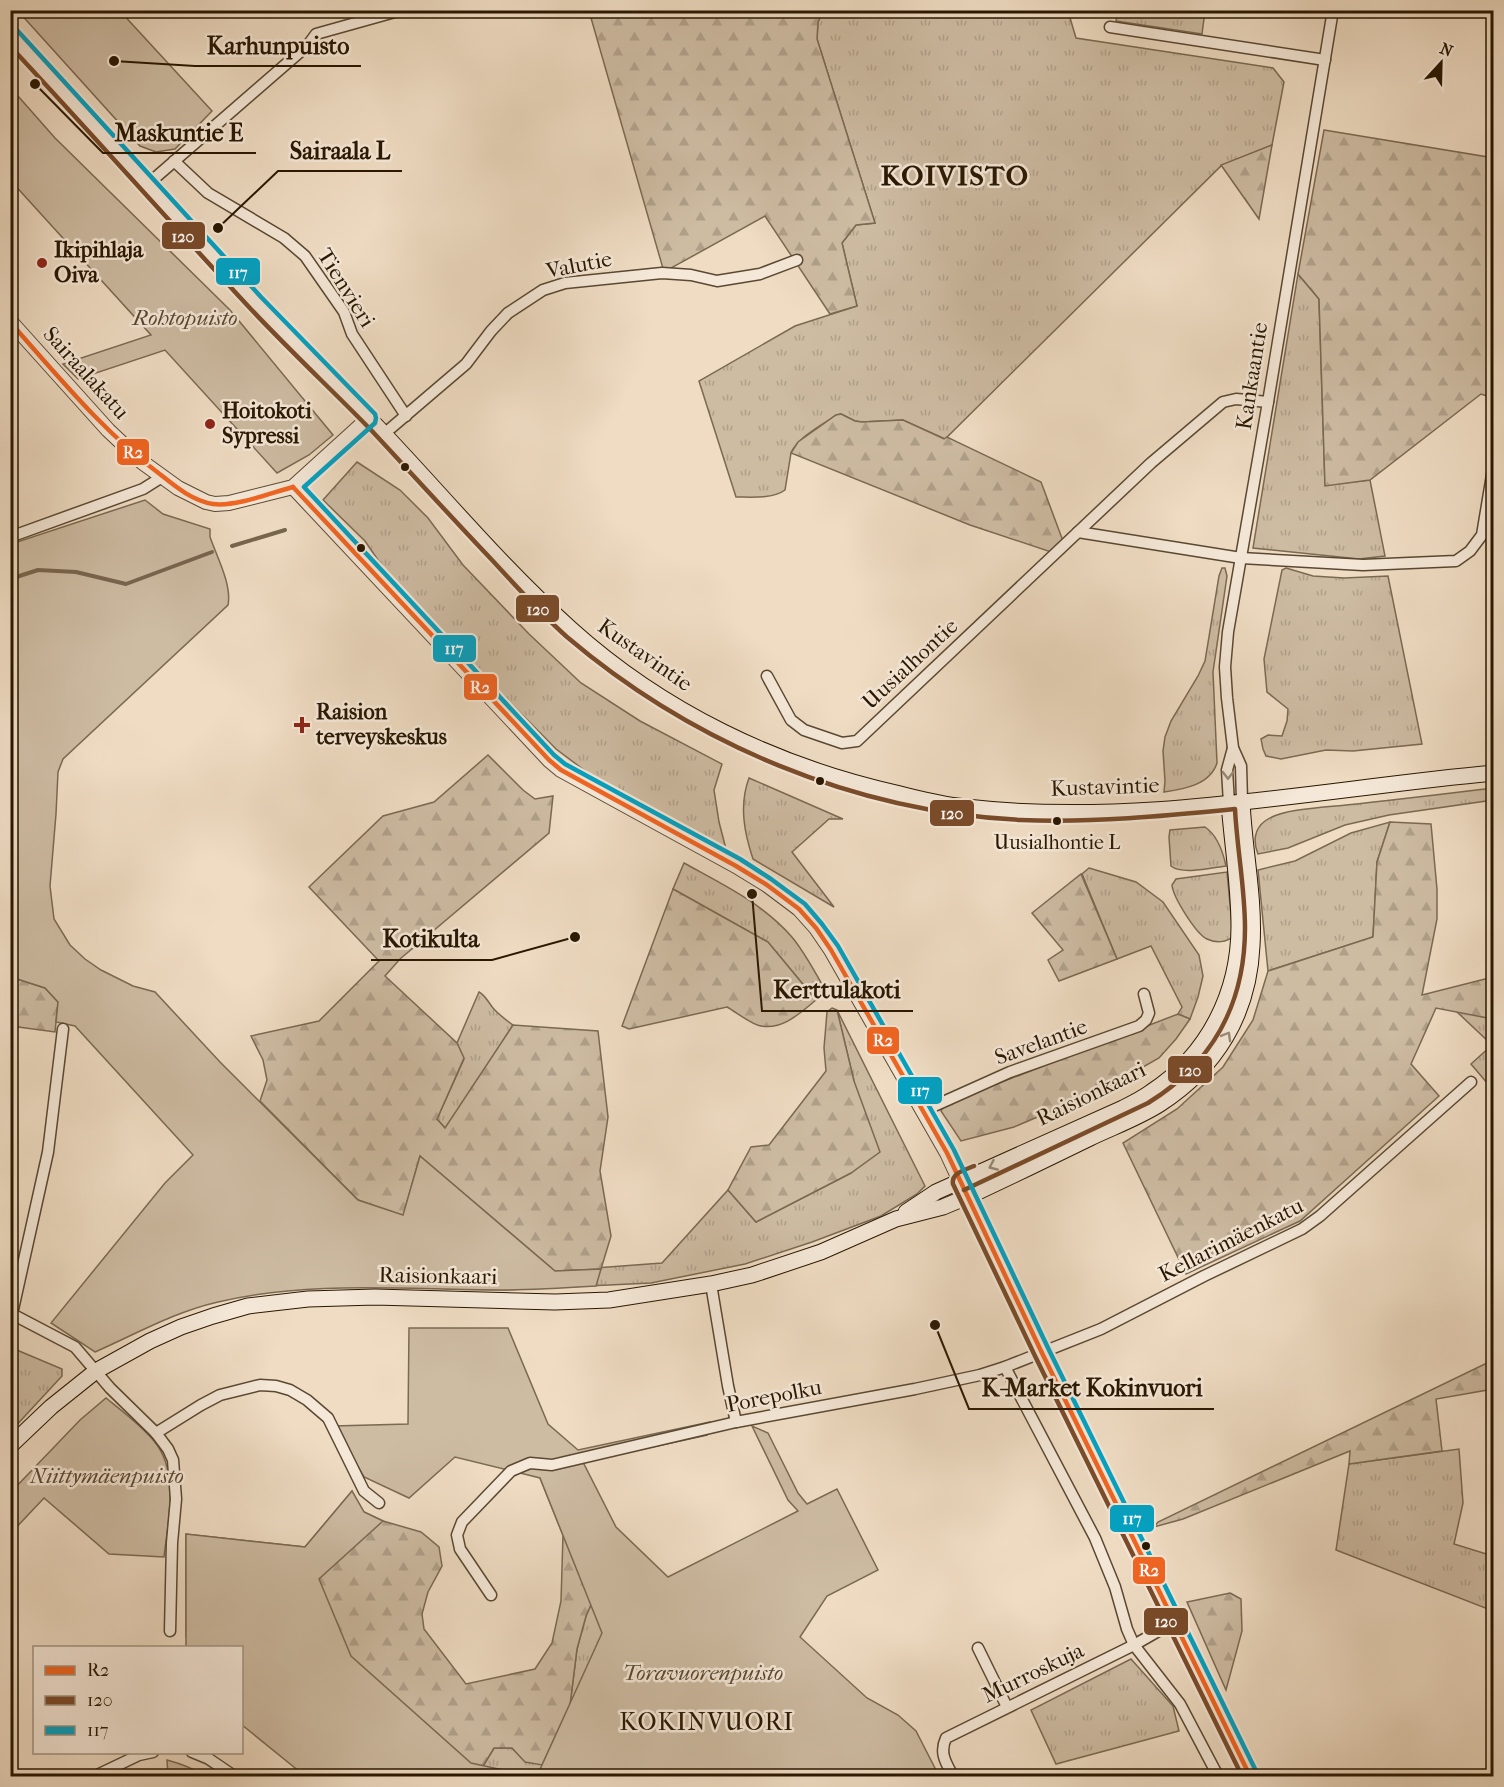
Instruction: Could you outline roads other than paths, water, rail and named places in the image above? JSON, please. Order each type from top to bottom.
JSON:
[{"type":"main road","name":"Kustavintie","points":[[10,34],[256,302],[369,418],[533,594],[571,630],[610,662],[697,718],[742,741],[822,774],[868,787],[960,807],[1017,812],[1084,812],[1187,807],[1494,773]]},
{"type":"main road","name":"Raisionkaari","points":[[896,1219],[936,1192],[1123,1108],[1151,1093],[1173,1077],[1194,1056],[1207,1038],[1226,1001],[1238,951],[1235,802]]},
{"type":"main road","name":"Raisionkaari","points":[[10,1446],[51,1407],[96,1371],[150,1341],[213,1316],[248,1306],[308,1299],[375,1297],[555,1302],[609,1300],[711,1284],[784,1265],[821,1252],[896,1219],[943,1207],[1159,1105],[1199,1074],[1226,1039],[1241,1007],[1250,967],[1253,929],[1235,802]]},
{"type":"main road","points":[[960,1181],[1250,1776]]},
{"type":"street","points":[[148,184],[308,45],[316,34],[402,10]]},
{"type":"street","name":"Kankaantie","points":[[1235,802],[1227,770],[1233,748],[1225,667],[1228,632],[1333,10]]},
{"type":"street","points":[[1110,27],[1325,60]]},
{"type":"street","name":"Tienvieri","points":[[174,161],[208,193],[284,238],[305,256],[344,312],[352,334],[406,416]]},
{"type":"street","name":"Valutie","points":[[384,434],[466,363],[508,313],[543,290],[565,283],[662,273],[691,275],[717,281],[760,274],[797,260]]},
{"type":"street","name":"Sairaalakatu","points":[[10,321],[108,430],[142,462],[194,497],[215,504],[229,503],[293,487],[369,418]]},
{"type":"street","name":"Uusialhontie","points":[[767,676],[790,720],[804,730],[842,743],[857,741],[1151,463],[1223,402],[1236,399],[1268,402]]},
{"type":"street","points":[[1078,532],[1241,558],[1363,565],[1456,561],[1470,551],[1482,536],[1494,463]]},
{"type":"street","points":[[10,537],[143,489],[162,477]]},
{"type":"street","points":[[293,487],[561,770],[736,867],[784,896],[799,909],[831,950],[947,1153],[960,1181]]},
{"type":"street","name":"Savelantie","points":[[923,1111],[1010,1072],[1139,1026],[1149,1014],[1144,994]]},
{"type":"street","points":[[63,1029],[48,1152],[11,1319],[75,1347],[110,1388],[156,1433],[168,1449],[173,1460],[176,1499],[172,1543],[170,1631]]},
{"type":"street","name":"Kellarimäenkatu","points":[[1005,1367],[1101,1329],[1302,1229],[1320,1216],[1471,1082]]},
{"type":"street","points":[[711,1284],[736,1422]]},
{"type":"street","points":[[1005,1367],[1095,1538],[1115,1587],[1134,1645],[1180,1704],[1218,1776]]},
{"type":"street","name":"Porepolku","points":[[491,1595],[460,1549],[457,1535],[462,1522],[511,1471],[530,1463],[552,1465],[736,1422],[915,1389],[980,1375],[1005,1367]]},
{"type":"street","points":[[156,1433],[220,1395],[260,1385],[290,1390],[307,1400],[328,1418],[364,1491],[379,1503]]},
{"type":"street","name":"Murroskuja","points":[[953,1776],[944,1760],[942,1746],[946,1738],[1134,1645],[1174,1622]]},
{"type":"street","points":[[978,1648],[1007,1707]]},
{"type":"street","points":[[95,1776],[144,1754]]},
{"type":"street","points":[[196,1754],[234,1776]]},
{"type":"waterway","points":[[232,546],[285,530]]},
{"type":"waterway","points":[[10,579],[38,570],[76,572],[126,584],[212,552]]},
{"type":"place","name":"Karhunpuisto","points":[[114,61]]},
{"type":"place","name":"Maskuntie E","points":[[35,84]]},
{"type":"place","name":"Sairaala L","points":[[218,228]]},
{"type":"place","name":"Ikipihlaja Oiva","points":[[42,263]]},
{"type":"place","name":"Hoitokoti Sypressi","points":[[210,424]]},
{"type":"place","name":"Raision terveyskeskus","points":[[302,725]]},
{"type":"place","name":"Uusialhontie L","points":[[1057,821]]},
{"type":"place","name":"Kerttulakoti","points":[[752,894]]},
{"type":"place","name":"Kotikulta","points":[[575,937]]},
{"type":"place","name":"K-Market Kokinvuori","points":[[935,1325]]},
{"type":"district","name":"KOIVISTO","points":[[955,175]]},
{"type":"district","name":"KOKINVUORI","points":[[707,1722]]},
{"type":"park label","name":"Rohtopuisto","points":[[185,318]]},
{"type":"park label","name":"Niittymäenpuisto","points":[[107,1476]]},
{"type":"park label","name":"Toravuorenpuisto","points":[[703,1673]]}]
